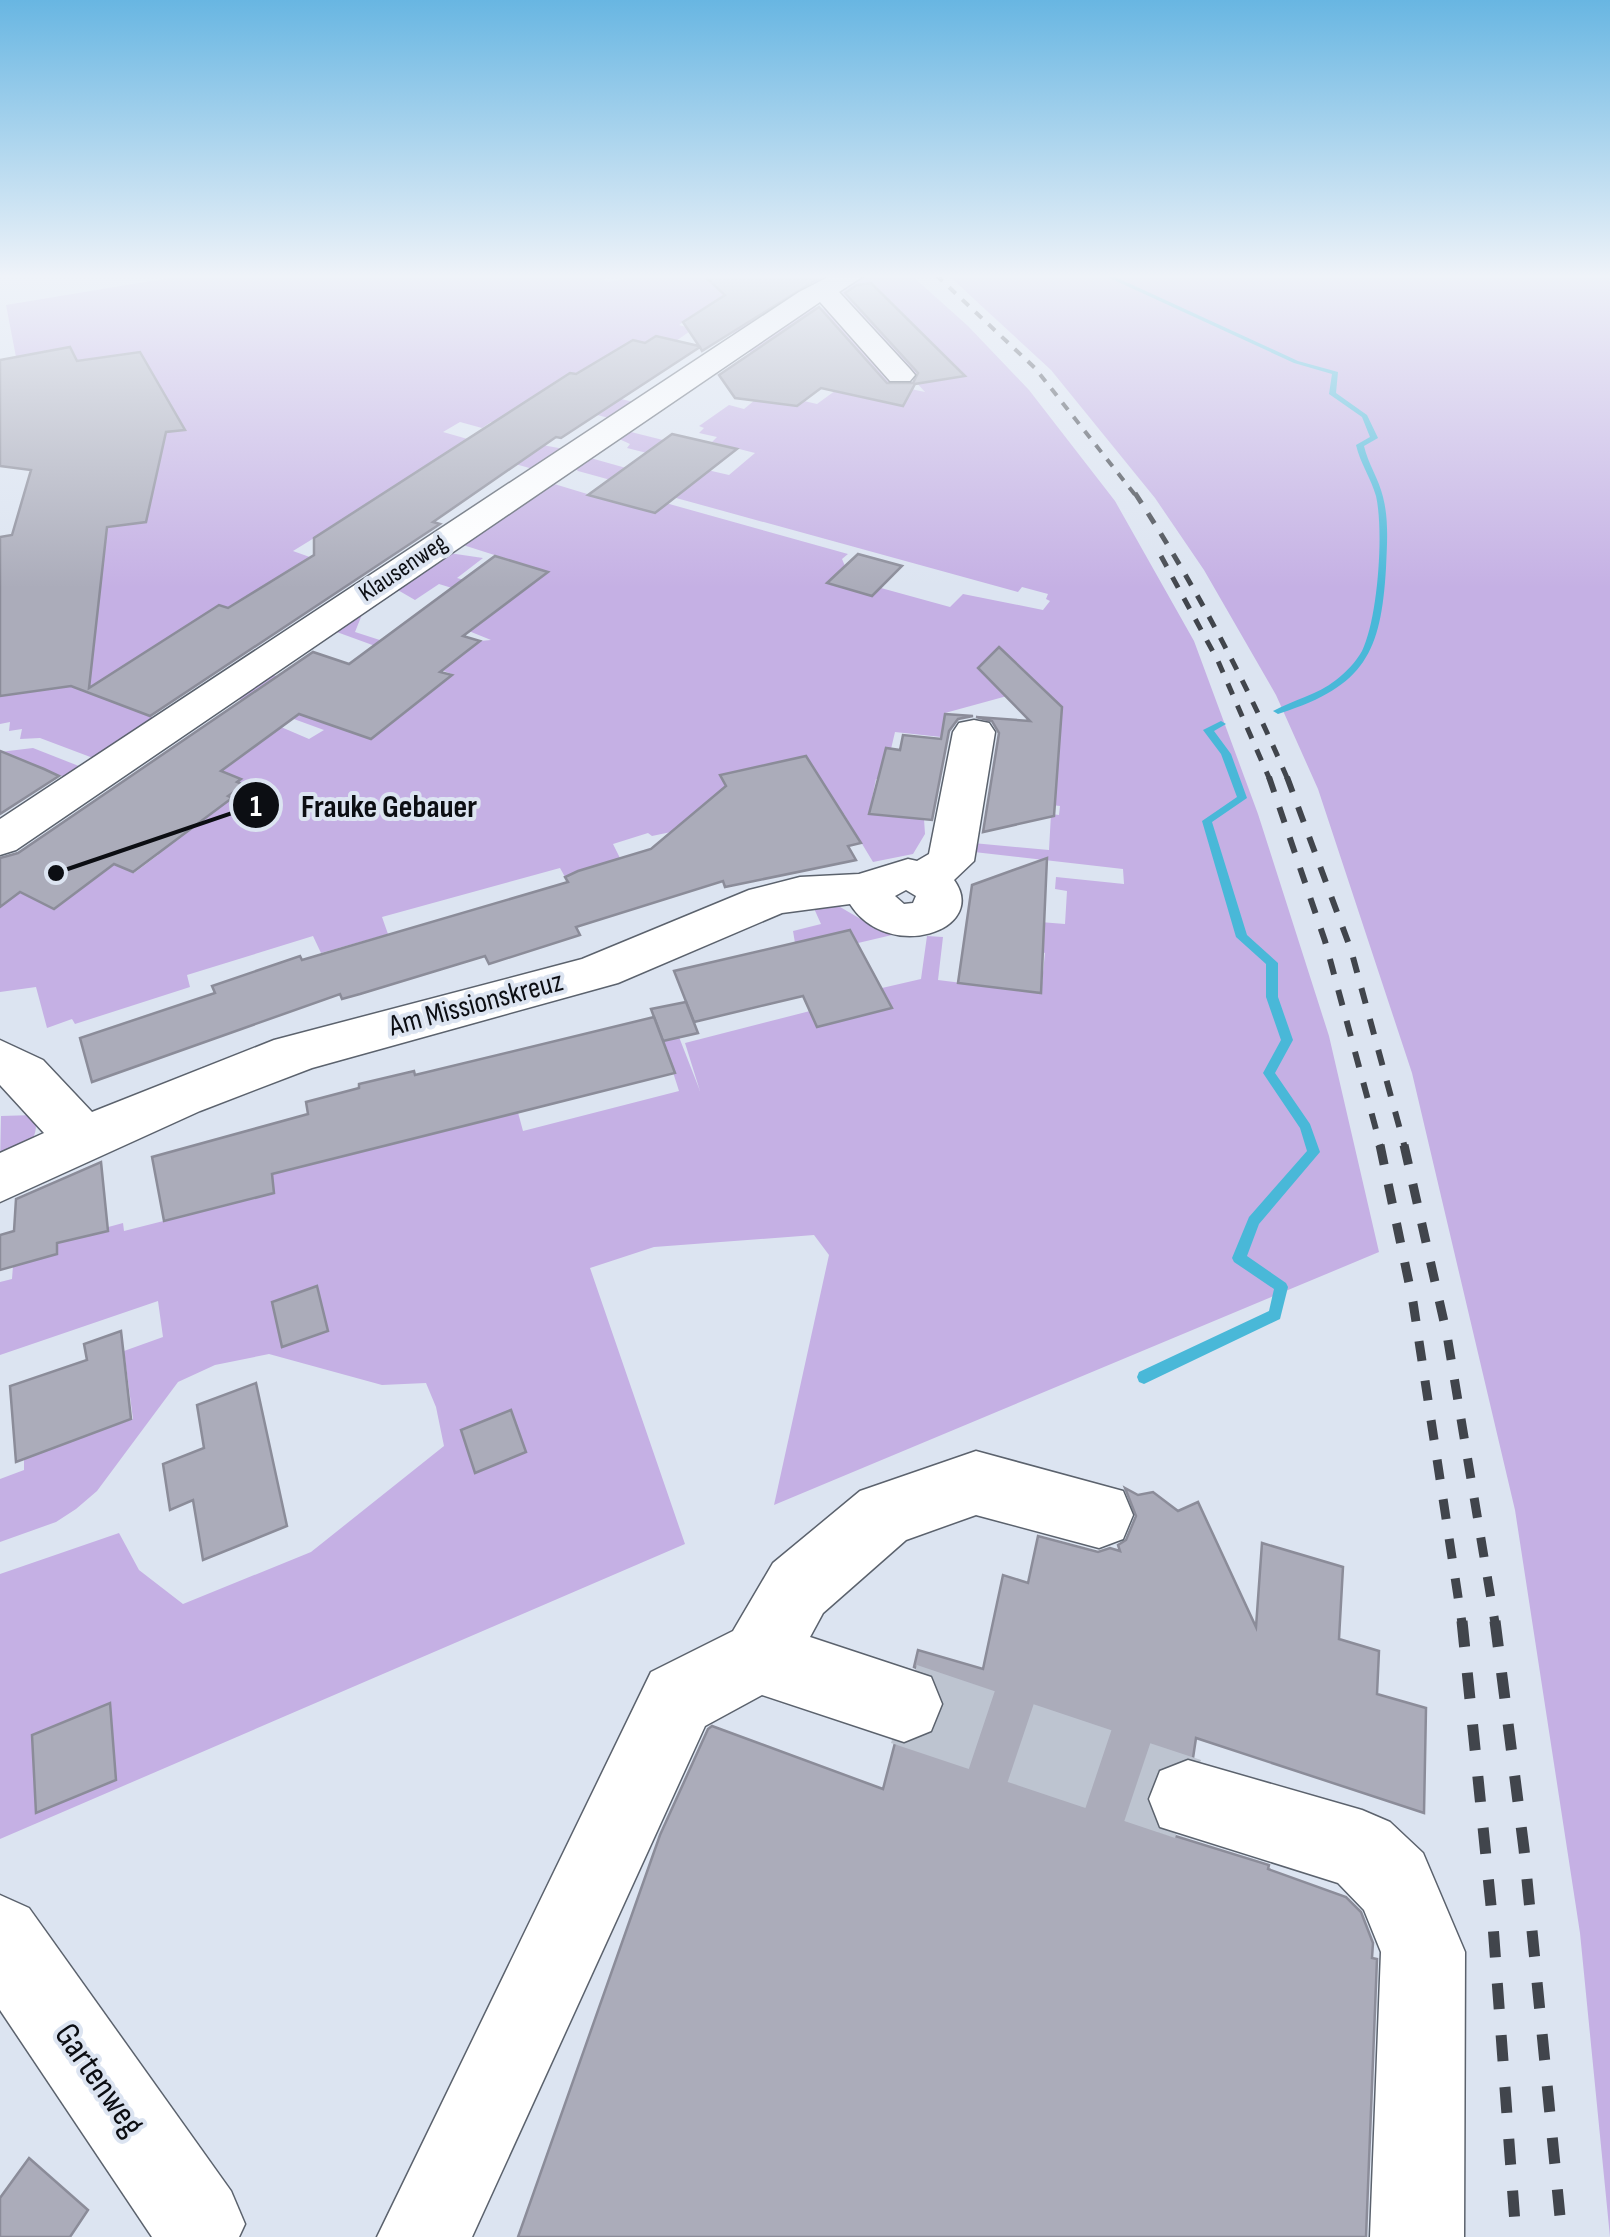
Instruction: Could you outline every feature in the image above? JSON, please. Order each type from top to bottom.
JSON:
[{"type":"street","name":"Klausenweg","points":[[0,840],[691,379]]},
{"type":"street","name":"Am Missionskreuz","points":[[0,1179],[162,1103],[293,1054],[601,971],[755,904],[841,886],[872,890],[870,899],[884,916],[918,921],[940,907],[942,896],[924,878],[951,860],[974,732]]},
{"type":"street","points":[[0,1060],[24,1074],[83,1139]]},
{"type":"street","points":[[424,2237],[678,1699],[759,1658],[798,1588],[884,1515],[976,1484],[1099,1515]]},
{"type":"street","points":[[759,1658],[904,1704]]},
{"type":"street","points":[[1188,1799],[1362,1850],[1394,1882],[1424,1952],[1417,2237]]},
{"type":"street","name":"Gartenweg","points":[[0,1936],[198,2224]]},
{"type":"shaded area","points":[[149,379],[562,379],[556,382],[633,402],[609,418],[550,403],[522,430],[491,422],[482,428],[460,422],[443,432],[499,448],[537,444],[564,449],[533,469],[497,459],[319,535],[293,551],[318,560],[104,698],[160,720],[101,761],[40,738],[20,739],[22,729],[9,731],[10,722],[0,724],[0,634],[159,466]]},
{"type":"shaded area","points":[[851,379],[887,379],[892,385],[925,392],[914,379],[1019,379],[1115,501],[1194,641],[1258,814],[1329,1036],[1379,1252],[774,1505],[829,1255],[814,1235],[654,1247],[590,1268],[685,1544],[0,1839],[0,1574],[119,1533],[139,1570],[183,1604],[311,1552],[444,1446],[436,1407],[426,1383],[382,1385],[269,1354],[215,1365],[178,1382],[97,1491],[76,1509],[56,1522],[0,1542],[0,1479],[24,1470],[24,1459],[133,1419],[124,1351],[163,1337],[158,1301],[0,1355],[0,1282],[12,1279],[13,1266],[57,1254],[57,1243],[101,1233],[101,1229],[123,1223],[124,1231],[274,1193],[270,1150],[294,1169],[498,1118],[509,1079],[523,1131],[679,1091],[663,1041],[679,1037],[700,1091],[685,1043],[810,1011],[818,1027],[892,1008],[882,988],[921,979],[927,936],[943,937],[938,980],[1041,993],[1045,953],[1037,951],[1040,922],[1065,924],[1067,891],[1055,889],[1056,877],[1124,884],[1123,869],[974,852],[973,843],[1049,850],[1051,814],[1059,815],[1060,806],[1013,801],[1061,713],[1017,708],[1014,704],[1047,695],[1040,687],[945,713],[941,737],[895,732],[891,749],[895,780],[876,779],[869,813],[924,819],[925,834],[913,854],[873,862],[844,814],[684,849],[671,832],[652,836],[648,833],[613,844],[620,858],[565,877],[560,868],[382,917],[388,934],[321,953],[313,936],[187,975],[190,987],[75,1024],[72,1019],[47,1028],[36,987],[0,992],[0,907],[20,892],[54,908],[112,863],[134,873],[158,855],[95,827],[184,813],[202,820],[243,785],[237,782],[240,778],[221,771],[281,727],[309,739],[324,730],[236,698],[270,674],[305,686],[289,710],[371,739],[452,674],[334,631],[363,612],[355,632],[451,663],[480,641],[491,640],[454,625],[478,596],[439,584],[415,600],[396,589],[449,553],[483,558],[457,578],[517,595],[547,572],[460,544],[551,483],[617,503],[630,493],[848,554],[842,559],[845,566],[827,583],[872,596],[881,588],[950,607],[963,594],[1043,610],[1050,601],[1046,599],[1048,594],[1022,587],[1018,592],[578,471],[573,466],[587,457],[626,468],[647,486],[679,495],[699,479],[655,455],[627,448],[630,444],[617,438],[627,431],[695,448],[703,469],[729,475],[755,453],[712,442],[717,437],[699,433],[704,428],[699,426],[729,405],[744,409],[761,395],[817,404]]},
{"type":"shaded area","points":[[1059,379],[1610,379],[1610,2237],[1580,1933],[1515,1510],[1412,1073],[1318,789],[1276,695],[1204,570],[1155,498]]},
{"type":"shaded area","points":[[33,748],[89,770],[74,781],[0,752]]},
{"type":"shaded area","points":[[812,904],[835,904],[876,928],[910,936],[892,935],[858,943],[848,930],[795,943],[793,931],[821,924]]},
{"type":"shaded area","points":[[34,1115],[32,1139],[0,1166],[1,1116]]},
{"type":"building","points":[[0,379],[156,379],[185,430],[166,432],[146,522],[107,527],[89,688],[219,605],[228,608],[314,555],[314,538],[560,379],[651,379],[561,438],[556,437],[433,522],[440,524],[150,716],[71,686],[0,696],[0,537],[12,535],[31,470],[0,466]]},
{"type":"building","points":[[722,379],[884,379],[887,383],[913,383],[915,379],[944,379],[915,384],[903,406],[821,388],[797,406],[735,398]]},
{"type":"building","points":[[672,434],[737,449],[655,513],[588,495]]},
{"type":"building","points":[[858,554],[902,566],[872,596],[827,583]]},
{"type":"building","points":[[495,556],[548,572],[463,636],[480,641],[440,672],[452,675],[371,739],[299,714],[221,771],[241,779],[237,782],[244,785],[228,796],[232,798],[133,872],[114,864],[54,909],[20,892],[0,907],[0,858],[18,853],[313,652],[349,664]]},
{"type":"building","points":[[999,647],[1062,707],[1054,816],[983,832],[999,733],[992,721],[976,717],[1030,721],[978,668]]},
{"type":"building","points":[[945,714],[973,716],[958,719],[949,731],[932,820],[869,814],[886,748],[900,750],[903,735],[941,739]]},
{"type":"building","points":[[0,751],[44,769],[59,776],[0,814]]},
{"type":"building","points":[[806,756],[861,843],[848,846],[856,860],[725,887],[723,881],[576,927],[580,935],[489,964],[485,956],[342,999],[340,994],[92,1082],[80,1038],[215,993],[212,986],[300,956],[302,960],[568,882],[565,877],[578,871],[651,849],[726,786],[720,775]]},
{"type":"building","points":[[1047,858],[1041,993],[958,983],[972,885]]},
{"type":"building","points":[[850,930],[892,1008],[817,1027],[803,996],[694,1022],[674,971]]},
{"type":"building","points":[[686,1002],[698,1033],[663,1041],[651,1009]]},
{"type":"building","points":[[654,1017],[675,1073],[272,1174],[274,1193],[164,1221],[152,1157],[308,1114],[306,1102],[359,1088],[359,1084],[414,1071],[415,1075]]},
{"type":"building","points":[[101,1162],[108,1231],[57,1243],[57,1254],[0,1270],[0,1235],[14,1231],[16,1199]]},
{"type":"building","points":[[317,1286],[328,1331],[282,1347],[272,1302]]},
{"type":"building","points":[[121,1331],[131,1419],[16,1462],[10,1386],[87,1360],[84,1344]]},
{"type":"building","points":[[256,1383],[287,1526],[203,1560],[193,1500],[170,1510],[163,1464],[204,1448],[197,1405]]},
{"type":"building","points":[[511,1410],[526,1452],[475,1473],[461,1430]]},
{"type":"building","points":[[1125,1488],[1138,1495],[1153,1492],[1178,1511],[1198,1502],[1256,1627],[1262,1543],[1343,1567],[1339,1639],[1379,1651],[1377,1694],[1426,1708],[1424,1813],[1196,1738],[1193,1758],[1159,1768],[1146,1798],[1159,1831],[1269,1865],[1268,1869],[1346,1897],[1361,1912],[1373,1943],[1372,1958],[1377,1959],[1366,2237],[518,2237],[660,1835],[708,1729],[712,1726],[883,1789],[895,1743],[905,1745],[932,1734],[945,1705],[934,1676],[914,1667],[918,1650],[983,1669],[1003,1575],[1028,1583],[1038,1536],[1098,1552],[1110,1548],[1120,1551],[1118,1545],[1126,1540],[1136,1516]]},
{"type":"building","points":[[110,1703],[116,1780],[36,1813],[32,1735]]},
{"type":"building","points":[[29,2158],[88,2210],[70,2237],[0,2237],[0,2198]]},
{"type":"waterway","points":[[1278,711],[1315,697],[1348,674],[1365,653],[1375,622],[1382,508],[1360,445],[1374,438],[1365,416],[1332,394],[1335,379]]},
{"type":"waterway","points":[[1144,1377],[1275,1315],[1281,1287],[1239,1258],[1254,1221],[1314,1152],[1306,1127],[1269,1073],[1287,1040],[1272,997],[1272,963],[1242,937],[1207,821],[1242,798],[1226,754],[1208,730],[1221,724]]},
{"type":"tunnel","points":[[904,1704],[1188,1799]]},
{"type":"railway","points":[[1044,379],[1136,496]]},
{"type":"railway","points":[[1135,493],[1218,633],[1288,780]]},
{"type":"railway","points":[[1161,556],[1218,661],[1270,780]]},
{"type":"railway","points":[[1269,777],[1325,941],[1381,1148]]},
{"type":"railway","points":[[1287,777],[1351,950],[1405,1148]]},
{"type":"railway","points":[[1380,1145],[1413,1302],[1462,1623]]},
{"type":"railway","points":[[1404,1145],[1447,1335],[1495,1623]]},
{"type":"railway","points":[[1462,1621],[1493,1925],[1516,2237]]},
{"type":"railway","points":[[1495,1621],[1524,1849],[1562,2237]]},
{"type":"place","name":"Frauke Gebauer","points":[[56,873]]}]
